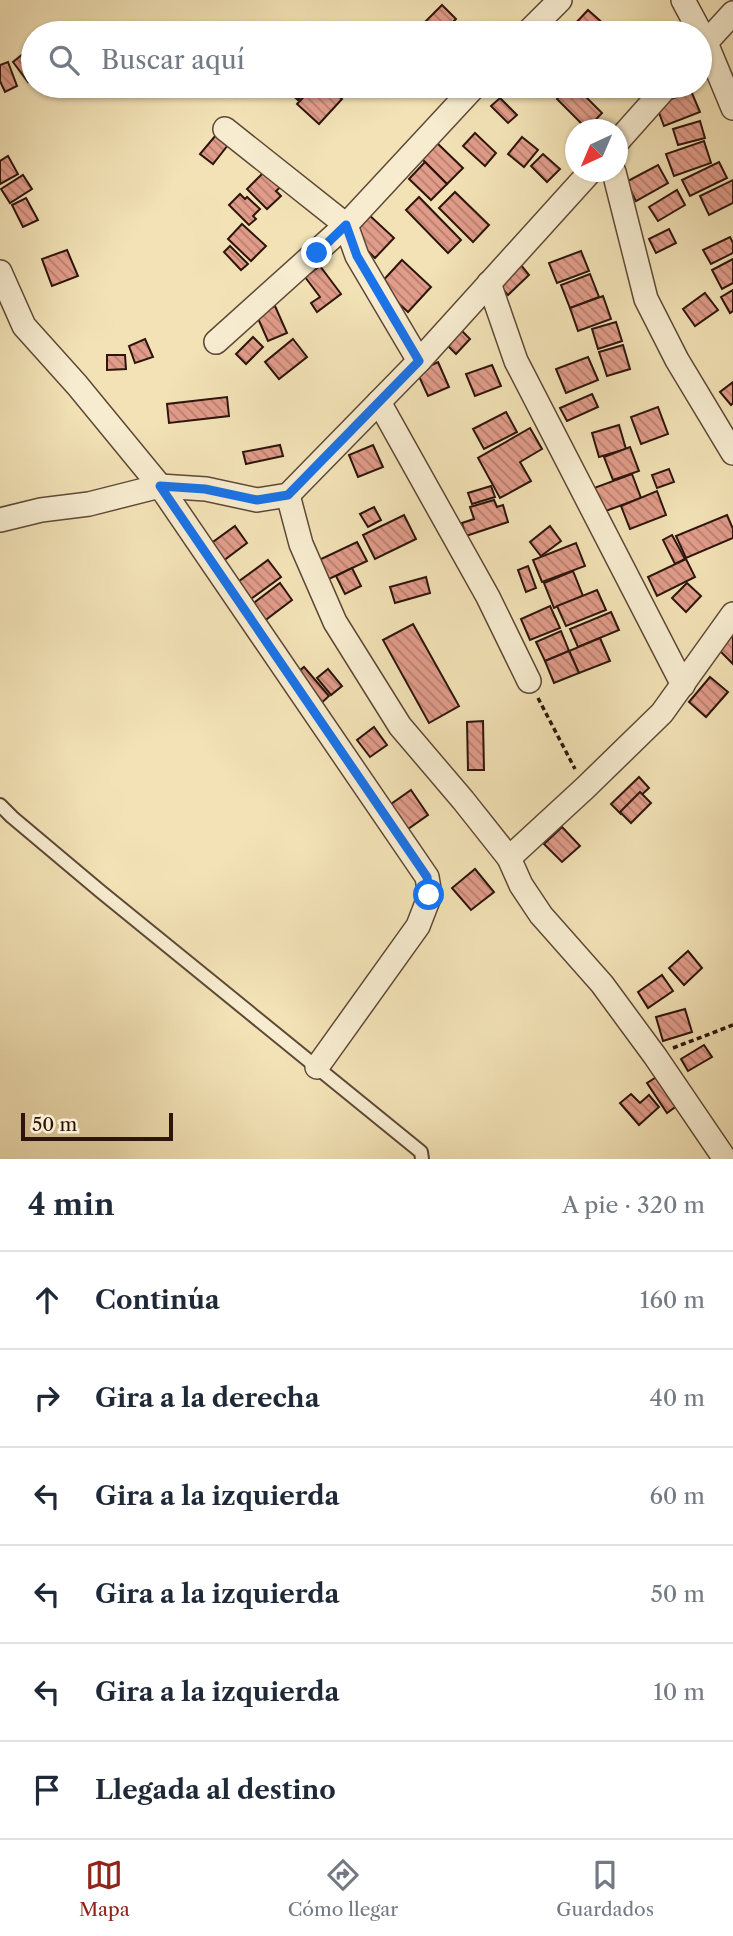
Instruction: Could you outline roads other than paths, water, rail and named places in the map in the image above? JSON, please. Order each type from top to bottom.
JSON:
[{"type":"street","points":[[539,21],[560,0]]},
{"type":"street","points":[[683,0],[692,21]]},
{"type":"street","points":[[712,36],[733,13]]},
{"type":"street","points":[[712,65],[733,108]]},
{"type":"street","points":[[216,342],[346,225],[464,98]]},
{"type":"street","points":[[628,130],[656,98]]},
{"type":"street","points":[[225,129],[346,225],[357,256],[419,361]]},
{"type":"street","points":[[0,520],[41,510],[89,504],[160,486],[205,489],[257,500],[288,495],[419,361],[581,182]]},
{"type":"street","points":[[617,182],[646,299],[677,360],[733,453]]},
{"type":"street","points":[[0,272],[24,326],[77,385],[160,486],[427,877],[429,895],[418,926],[317,1068]]},
{"type":"street","points":[[489,282],[516,361],[683,685]]},
{"type":"street","points":[[379,402],[488,597],[529,681]]},
{"type":"street","points":[[288,495],[301,544],[335,622],[400,726],[509,859],[521,885],[541,915],[602,984],[725,1159]]},
{"type":"street","points":[[509,859],[662,713],[733,614]]},
{"type":"lane","points":[[0,805],[100,891],[421,1152],[422,1159]]}]
